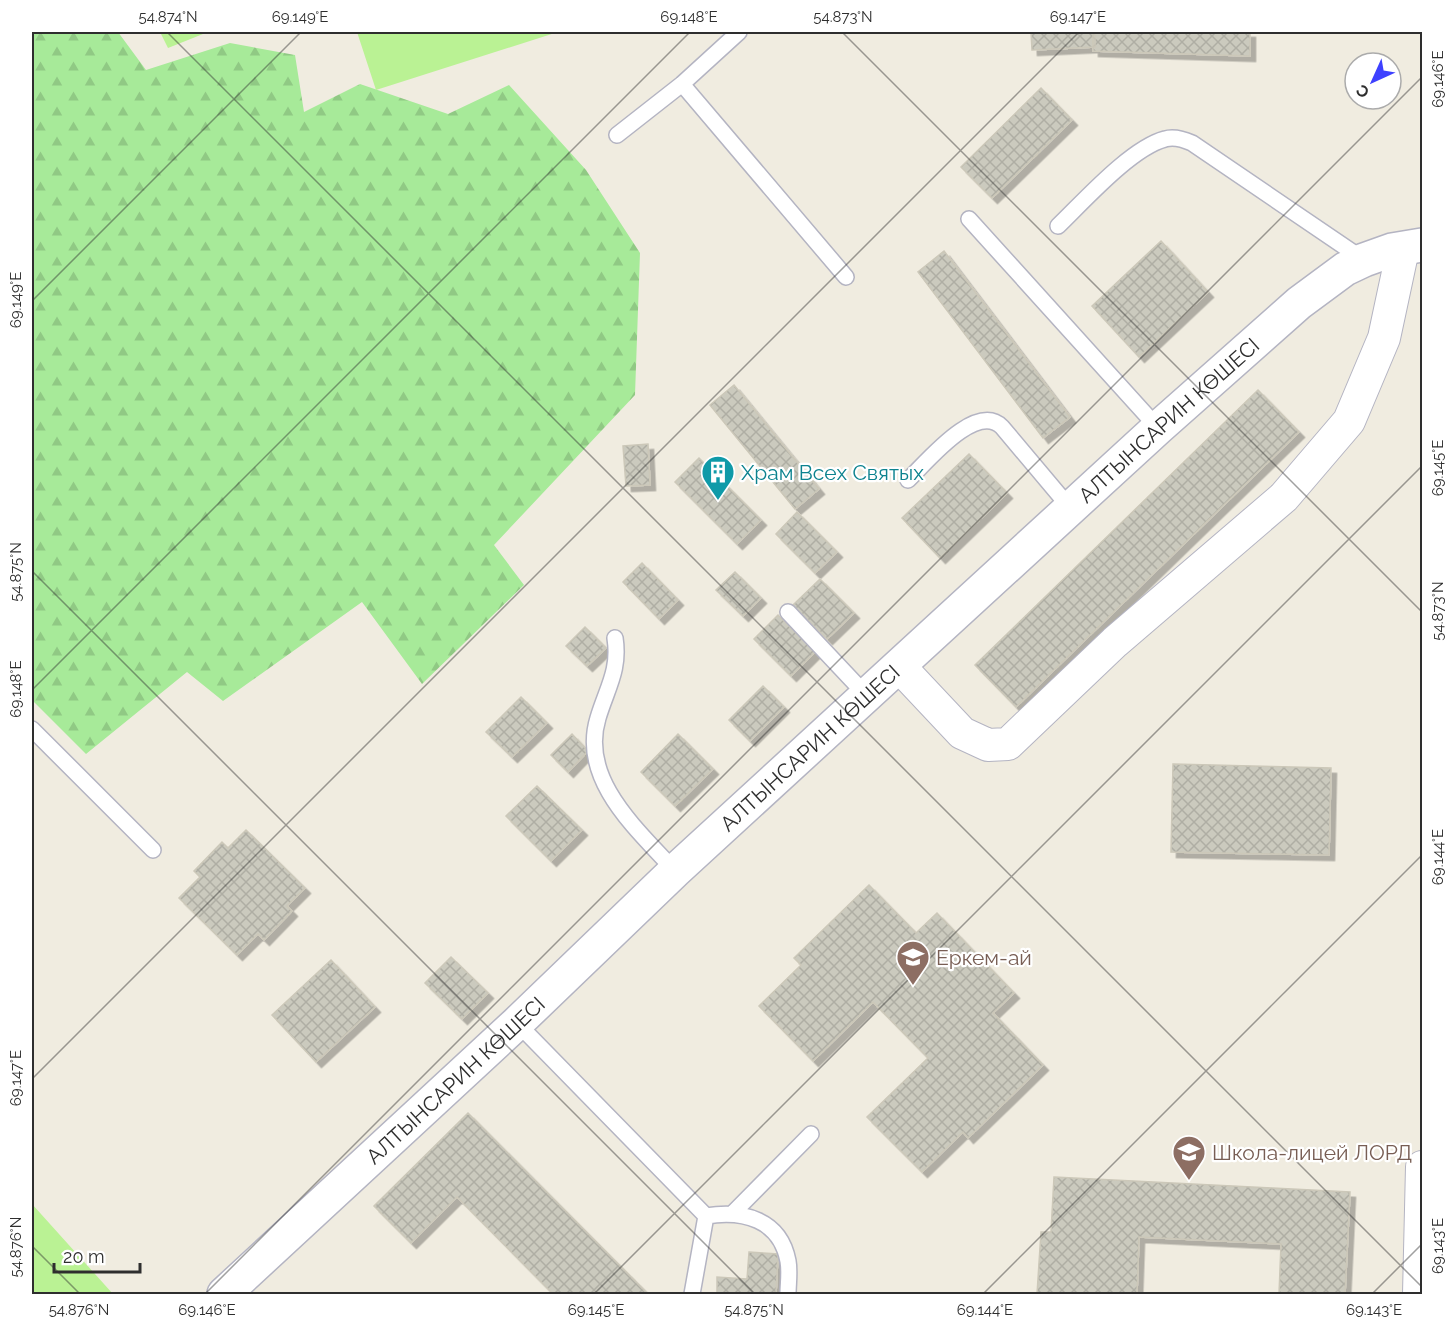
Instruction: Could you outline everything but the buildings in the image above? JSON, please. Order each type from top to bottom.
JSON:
[{"type":"street","name":"АЛТЫНСАРИН КӨШЕСІ","points":[[224,1294],[517,1023],[675,871],[1158,428],[1299,303],[1345,269],[1364,260],[1413,247]]},
{"type":"street","points":[[899,666],[962,733],[988,745],[1008,744],[1115,642],[1284,497],[1350,421],[1384,338],[1413,247]]},
{"type":"street","points":[[1419,1294],[1422,1167]]},
{"type":"lane","points":[[617,135],[682,84],[739,32]]},
{"type":"lane","points":[[682,84],[846,277]]},
{"type":"lane","points":[[1058,226],[1132,157],[1156,142],[1175,138],[1192,143],[1364,260]]},
{"type":"lane","points":[[969,219],[1158,428]]},
{"type":"lane","points":[[908,480],[960,431],[974,422],[989,420],[1002,427],[1071,509]]},
{"type":"lane","points":[[788,612],[867,696]]},
{"type":"lane","points":[[615,638],[616,666],[594,731],[601,772],[609,793],[621,812],[675,871]]},
{"type":"lane","points":[[32,729],[153,850]]},
{"type":"lane","points":[[517,1023],[706,1216]]},
{"type":"lane","points":[[732,1213],[811,1134]]},
{"type":"lane","points":[[706,1216],[732,1213],[754,1218],[777,1237],[783,1245],[789,1264],[788,1294]]},
{"type":"lane","points":[[692,1294],[706,1216]]},
{"type":"green space","points":[[32,32],[118,32],[146,70],[230,43],[295,55],[304,112],[360,84],[448,114],[509,85],[586,170],[640,253],[635,395],[494,545],[524,585],[422,684],[362,602],[223,701],[187,672],[86,754],[32,700],[32,426],[34,419],[32,417]]},
{"type":"green space","points":[[160,32],[208,32],[168,48]]},
{"type":"green space","points":[[357,32],[558,32],[376,90]]},
{"type":"green space","points":[[32,1204],[113,1294],[32,1294]]},
{"type":"place","name":"Храм Всех Святых","points":[[718,501]]},
{"type":"place","name":"Еркем-ай","points":[[913,986]]},
{"type":"place","name":"Школа-лицей ЛОРД","points":[[1189,1181]]}]
